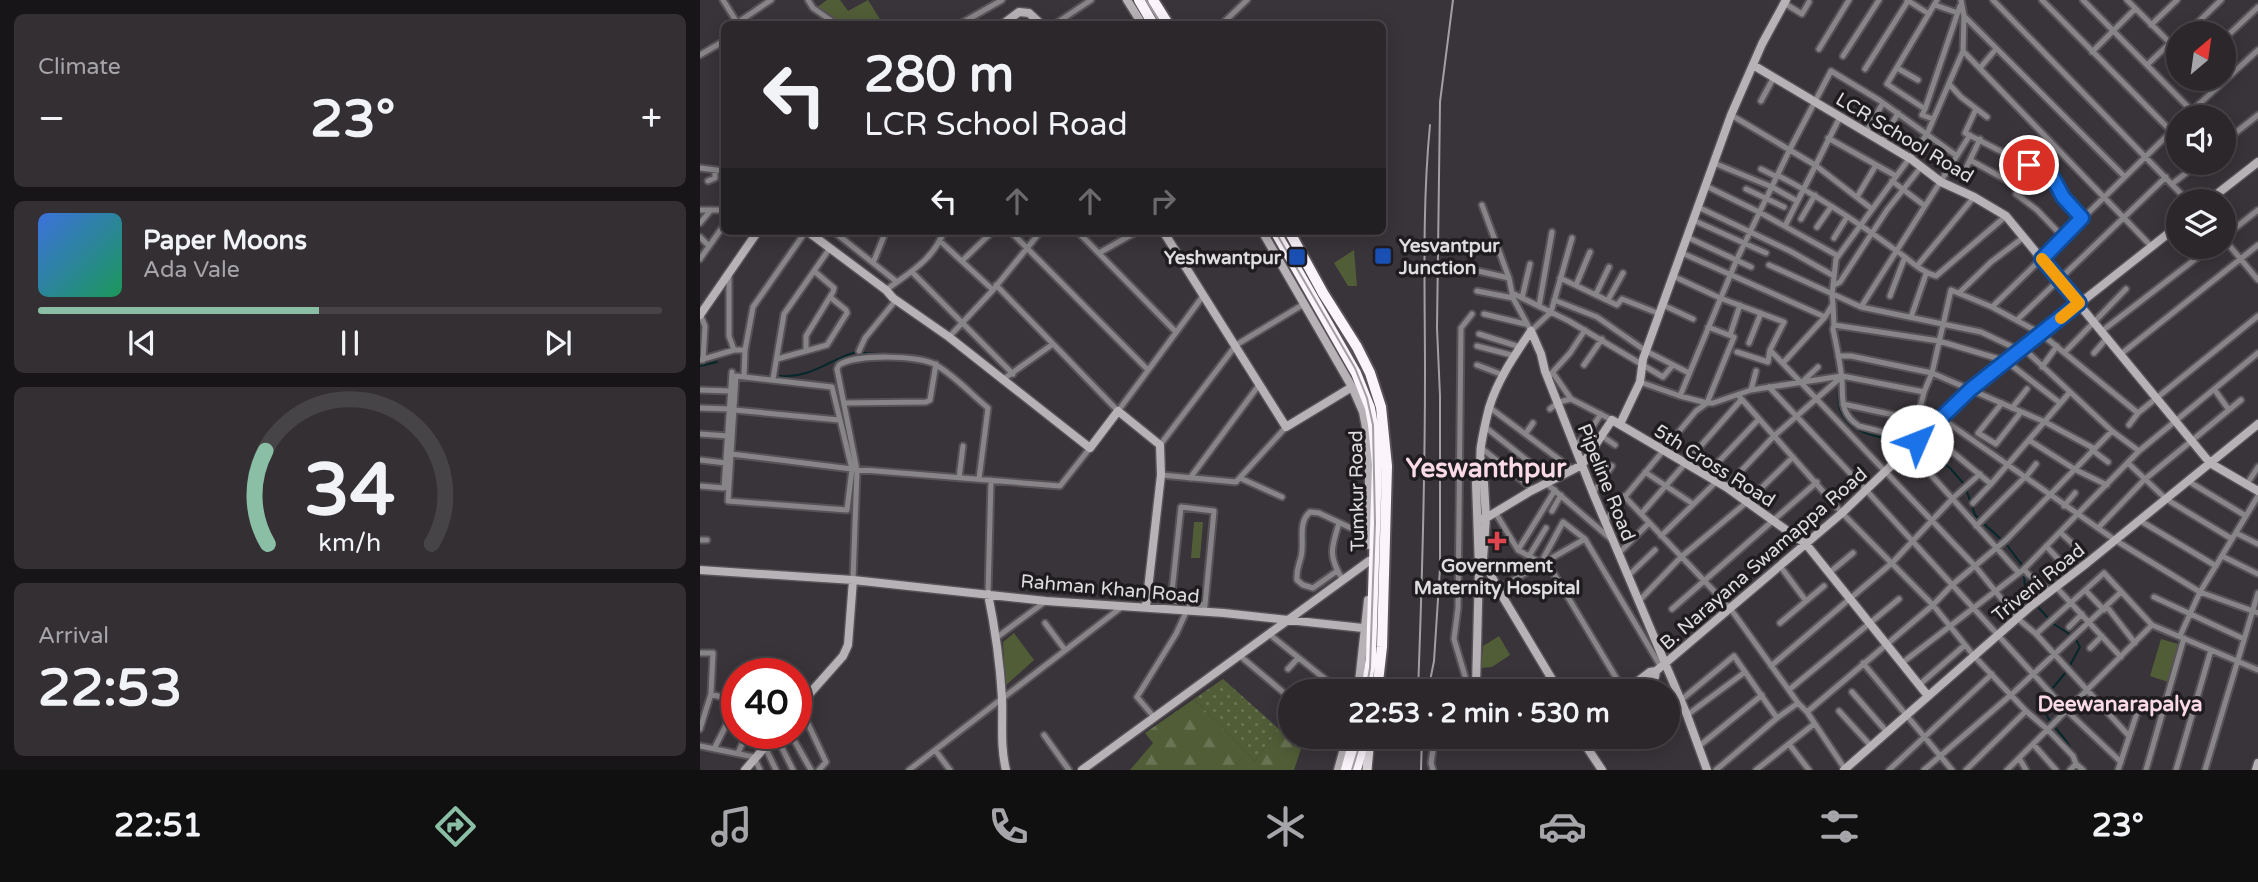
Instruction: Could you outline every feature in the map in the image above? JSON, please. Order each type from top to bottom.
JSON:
[{"type":"highway","points":[[1139,0],[1151,21]]},
{"type":"highway","points":[[1153,0],[1166,21]]},
{"type":"highway","name":"Tumkur Road","points":[[1277,235],[1356,373],[1376,442],[1369,629],[1371,658],[1368,679]]},
{"type":"highway","name":"Tumkur Road","points":[[1291,235],[1322,293],[1357,346],[1370,373],[1381,407],[1387,466],[1382,647],[1378,679]]},
{"type":"highway","points":[[1346,770],[1352,749]]},
{"type":"highway","points":[[1356,770],[1364,749]]},
{"type":"main road","points":[[1367,770],[1368,749]]},
{"type":"street","points":[[723,0],[735,21]]},
{"type":"street","points":[[741,21],[771,0]]},
{"type":"street","points":[[808,0],[813,8],[832,21]]},
{"type":"street","points":[[965,21],[1002,0]]},
{"type":"street","points":[[1060,21],[1091,0]]},
{"type":"street","points":[[1127,0],[1140,21]]},
{"type":"street","points":[[1226,21],[1247,0]]},
{"type":"street","points":[[1819,50],[1849,0]]},
{"type":"street","points":[[1843,55],[1879,0]]},
{"type":"street","points":[[1865,69],[1907,0],[1929,14]]},
{"type":"street","points":[[1920,8],[1923,0]]},
{"type":"street","points":[[1993,0],[2177,189]]},
{"type":"street","points":[[2042,0],[2166,126]]},
{"type":"street","points":[[2083,0],[2186,105]]},
{"type":"street","points":[[2151,25],[2177,0]]},
{"type":"street","points":[[2199,21],[2221,0]]},
{"type":"street","points":[[1482,518],[1582,465],[1602,436],[1616,422],[1640,382],[1646,351],[1731,115],[1753,65],[1785,1],[1802,13],[1809,2]]},
{"type":"street","points":[[1961,1],[1963,51],[1927,134],[1836,259],[1832,295],[1842,376],[1841,398],[1852,422],[1913,442],[1953,498],[2001,543],[2021,571],[2071,602],[2121,657]]},
{"type":"street","points":[[1933,119],[1887,84],[1936,3],[1961,15],[2123,176]]},
{"type":"street","points":[[2092,52],[2113,31],[2133,3],[2166,39]]},
{"type":"street","points":[[2236,28],[2258,7]]},
{"type":"street","points":[[1007,21],[1019,12],[1029,13],[1038,21]]},
{"type":"street","points":[[1915,125],[1923,112],[1961,15]]},
{"type":"street","points":[[700,55],[721,43]]},
{"type":"street","points":[[1980,68],[1996,48]]},
{"type":"street","points":[[2147,65],[2166,50]]},
{"type":"street","points":[[2236,70],[2258,50]]},
{"type":"street","points":[[1963,51],[2151,246]]},
{"type":"street","name":"LCR School Road","points":[[1753,65],[1910,159],[1941,182],[2006,216],[2210,463],[2258,491]]},
{"type":"street","points":[[1897,68],[1918,80]]},
{"type":"street","points":[[1680,396],[1730,275],[1790,149],[1816,102],[1827,72],[1831,71],[1883,103],[1957,156]]},
{"type":"street","points":[[1760,101],[1773,77]]},
{"type":"street","points":[[1949,84],[1987,117]]},
{"type":"street","points":[[2198,105],[2213,91]]},
{"type":"street","points":[[1866,132],[1883,103]]},
{"type":"street","points":[[1976,109],[1965,131],[2053,178],[2063,197],[2082,218]]},
{"type":"street","points":[[1882,142],[1898,113]]},
{"type":"street","points":[[1731,115],[1815,165],[1872,209]]},
{"type":"street","points":[[2236,132],[2258,115]]},
{"type":"street","points":[[1785,226],[1840,117]]},
{"type":"street","points":[[1861,307],[1970,135]]},
{"type":"street","points":[[1992,307],[2166,136]]},
{"type":"street","points":[[1828,138],[1876,165],[1925,206]]},
{"type":"street","points":[[1955,188],[1980,139]]},
{"type":"street","points":[[1969,160],[2019,187],[2016,194],[2037,210],[2063,237]]},
{"type":"street","points":[[1714,163],[1772,187],[1797,201]]},
{"type":"street","points":[[2224,189],[2257,164]]},
{"type":"street","points":[[1857,197],[1876,165]]},
{"type":"street","points":[[1834,285],[1840,282],[1920,167]]},
{"type":"street","points":[[1951,167],[1964,174]]},
{"type":"street","points":[[700,168],[721,171]]},
{"type":"street","points":[[1760,169],[1804,188],[1926,274],[1936,276],[2006,216]]},
{"type":"street","points":[[708,181],[715,178],[715,170]]},
{"type":"street","points":[[2172,184],[2184,175]]},
{"type":"street","points":[[2017,320],[2166,177]]},
{"type":"street","points":[[1706,186],[1838,256]]},
{"type":"street","points":[[1746,189],[1784,207]]},
{"type":"street","points":[[1801,219],[1815,195]]},
{"type":"street","points":[[1917,266],[1974,197]]},
{"type":"street","name":"Pipeline Road","points":[[1482,205],[1509,278],[1512,295],[1550,375],[1582,465],[1628,576],[1660,667],[1667,679]]},
{"type":"street","points":[[1698,207],[1752,232],[1834,276]]},
{"type":"street","points":[[1817,227],[1831,207]]},
{"type":"street","points":[[700,210],[721,210]]},
{"type":"street","points":[[700,223],[711,210]]},
{"type":"street","points":[[2236,228],[2256,211],[2258,219]]},
{"type":"street","points":[[1834,238],[1847,217]]},
{"type":"street","points":[[1693,220],[1766,253]]},
{"type":"street","points":[[700,259],[721,229]]},
{"type":"street","points":[[1539,306],[1552,232]]},
{"type":"street","points":[[745,350],[734,350],[701,360],[706,335],[700,315],[755,235]]},
{"type":"street","points":[[744,376],[745,350],[753,307],[804,235]]},
{"type":"street","points":[[812,235],[949,337],[1090,448]]},
{"type":"street","points":[[838,235],[897,282]]},
{"type":"street","points":[[873,262],[884,235]]},
{"type":"street","points":[[886,290],[912,272],[935,251],[942,235]]},
{"type":"street","points":[[963,260],[988,235]]},
{"type":"street","points":[[1014,235],[1148,370]]},
{"type":"street","points":[[949,337],[995,288],[1038,235]]},
{"type":"street","points":[[1081,235],[1176,332]]},
{"type":"street","points":[[1099,253],[1131,235]]},
{"type":"street","points":[[1165,235],[1286,427]]},
{"type":"street","points":[[1264,235],[1367,412],[1369,629],[1360,679]]},
{"type":"street","name":"B. Narayana Swamappa Road","points":[[1641,679],[1660,667],[1843,513],[1913,442],[1971,389],[2166,235]]},
{"type":"street","points":[[700,237],[709,246]]},
{"type":"street","points":[[1687,237],[1751,267]]},
{"type":"street","points":[[1960,292],[2024,237]]},
{"type":"street","points":[[1476,679],[1483,559],[1482,518],[1476,483],[1480,476],[1480,447],[1489,407],[1503,375],[1528,328],[1551,312],[1572,239]]},
{"type":"street","points":[[940,241],[995,288],[1118,411],[1160,444]]},
{"type":"street","points":[[2121,354],[2258,245]]},
{"type":"street","points":[[773,379],[784,314],[830,248]]},
{"type":"street","points":[[1576,285],[1590,252]]},
{"type":"street","points":[[1682,253],[1825,317]]},
{"type":"street","points":[[2236,253],[2258,280]]},
{"type":"street","points":[[1890,296],[1905,257]]},
{"type":"street","points":[[2094,353],[2105,334],[2196,259]]},
{"type":"street","points":[[1522,298],[1530,264]]},
{"type":"street","points":[[1769,265],[1861,307],[1981,332],[2021,349],[2139,451]]},
{"type":"street","points":[[1596,294],[1609,267]]},
{"type":"street","points":[[806,351],[806,336],[834,288],[814,271]]},
{"type":"street","points":[[1478,271],[1509,278]]},
{"type":"street","points":[[912,272],[1013,374]]},
{"type":"street","points":[[1608,300],[1623,273]]},
{"type":"street","points":[[1911,317],[1926,274]]},
{"type":"street","points":[[729,275],[729,336],[734,350]]},
{"type":"street","points":[[1673,276],[1720,298],[1784,322],[1770,351],[1768,362],[1737,352]]},
{"type":"street","points":[[1560,278],[1617,305],[1622,299],[1660,314]]},
{"type":"street","points":[[2065,352],[2126,289]]},
{"type":"street","points":[[1913,442],[1951,290],[1992,307],[2040,333],[2138,413]]},
{"type":"street","points":[[1478,291],[1522,298],[1585,330],[1663,377],[1673,365]]},
{"type":"street","points":[[731,454],[854,470],[1060,486],[1203,296]]},
{"type":"street","points":[[777,359],[827,345],[847,313],[830,297]]},
{"type":"street","points":[[859,351],[865,338],[896,300]]},
{"type":"street","points":[[1554,300],[1597,317],[1646,351],[1689,373]]},
{"type":"street","points":[[1146,607],[1161,475],[1160,444],[1236,345],[1304,304]]},
{"type":"street","points":[[1783,363],[1825,317],[1833,304]]},
{"type":"street","points":[[1663,305],[1693,318]]},
{"type":"street","points":[[1730,335],[1740,305]]},
{"type":"street","points":[[1749,343],[1761,313]]},
{"type":"street","points":[[1465,676],[1454,639],[1458,608],[1461,328],[1472,314]]},
{"type":"street","points":[[1484,314],[1528,328]]},
{"type":"street","points":[[2129,425],[2138,413],[2258,316]]},
{"type":"street","points":[[1834,325],[1939,341],[2006,361],[2060,402]]},
{"type":"street","points":[[1605,521],[1696,411],[1707,403],[1734,337],[1709,327]]},
{"type":"street","points":[[1550,375],[1570,353],[1585,330]]},
{"type":"street","points":[[1479,334],[1520,347]]},
{"type":"street","points":[[1584,365],[1601,339]]},
{"type":"street","points":[[1002,380],[1053,344]]},
{"type":"street","points":[[1477,346],[1515,356]]},
{"type":"street","points":[[2042,367],[2057,346]]},
{"type":"street","points":[[1770,351],[1975,566],[2017,618],[2129,736]]},
{"type":"street","points":[[1902,663],[2021,571],[2139,451],[2258,353]]},
{"type":"street","points":[[1838,356],[1851,356],[1931,373],[2045,422],[2093,449],[2108,462]]},
{"type":"street","points":[[812,691],[844,656],[848,645],[853,580],[854,470],[845,403],[837,369],[843,361],[858,358],[925,360],[936,365],[988,408],[979,479]]},
{"type":"street","points":[[845,403],[926,402],[930,400],[936,365]]},
{"type":"street","points":[[1477,365],[1503,375]]},
{"type":"street","points":[[1803,383],[1818,367]]},
{"type":"street","points":[[1751,390],[1756,370]]},
{"type":"street","points":[[700,486],[724,488],[728,436],[732,410],[736,376],[832,387],[854,470],[849,507],[847,510],[728,501],[731,454],[732,410],[731,391],[732,372]]},
{"type":"street","name":"5th Cross Road","points":[[1550,375],[1571,399],[1717,481],[1806,544],[1928,696]]},
{"type":"street","points":[[1726,487],[1774,436],[1842,376]]},
{"type":"street","points":[[1641,514],[1740,397],[1751,390],[1842,376],[1924,392]]},
{"type":"street","points":[[1640,382],[1707,403],[1740,397]]},
{"type":"street","points":[[1190,478],[1259,385]]},
{"type":"street","points":[[1161,475],[1236,482],[1286,427],[1352,387]]},
{"type":"street","points":[[1769,387],[2049,692],[2120,762]]},
{"type":"street","points":[[2012,408],[2027,389]]},
{"type":"street","points":[[2214,389],[2229,410]]},
{"type":"street","points":[[700,390],[731,391]]},
{"type":"street","points":[[1973,503],[2070,392]]},
{"type":"street","points":[[1740,397],[1843,513],[1933,605],[1974,656],[2026,711],[2050,726],[2082,770]]},
{"type":"street","points":[[1550,409],[1559,402],[1571,399]]},
{"type":"street","points":[[2098,528],[2144,480],[2241,400]]},
{"type":"street","points":[[1972,440],[2002,403]]},
{"type":"street","points":[[1843,404],[1917,420]]},
{"type":"street","points":[[1489,407],[1572,469]]},
{"type":"street","points":[[700,408],[839,420]]},
{"type":"street","points":[[1990,454],[2021,412]]},
{"type":"street","points":[[1575,445],[1587,435],[1601,414]]},
{"type":"street","points":[[1941,418],[2115,540],[2200,592],[2255,612]]},
{"type":"street","points":[[1706,475],[1759,419]]},
{"type":"street","points":[[1526,433],[1534,423]]},
{"type":"street","name":"Triveni Road","points":[[1845,769],[2017,618],[2258,424]]},
{"type":"street","points":[[1485,427],[1613,541]]},
{"type":"street","points":[[1807,712],[2001,543],[2076,470],[2112,430]]},
{"type":"street","points":[[1927,431],[1992,484]]},
{"type":"street","points":[[1978,433],[1996,444]]},
{"type":"street","points":[[700,434],[728,436]]},
{"type":"street","points":[[1602,436],[1615,445]]},
{"type":"street","points":[[2029,440],[2076,470],[2107,485]]},
{"type":"street","points":[[959,478],[963,446]]},
{"type":"street","points":[[1480,447],[1534,489]]},
{"type":"street","points":[[1638,602],[1681,557],[1747,502],[1793,457]]},
{"type":"street","points":[[700,460],[726,463]]},
{"type":"street","points":[[2128,463],[2166,499],[2234,536],[2258,544]]},
{"type":"street","points":[[1979,522],[2036,464]]},
{"type":"street","points":[[1593,493],[1612,466]]},
{"type":"street","points":[[2247,484],[2258,467]]},
{"type":"street","points":[[1645,472],[1693,504]]},
{"type":"street","points":[[1771,666],[1893,562],[1953,498],[1980,474]]},
{"type":"street","points":[[1240,478],[1282,497]]},
{"type":"street","points":[[991,480],[988,594],[996,638],[1002,698],[1002,755],[1006,770]]},
{"type":"street","points":[[1661,536],[1717,481]]},
{"type":"street","points":[[2188,481],[2246,516]]},
{"type":"street","points":[[1672,609],[1816,482]]},
{"type":"street","points":[[1518,550],[1555,490]]},
{"type":"street","points":[[2064,506],[2076,494]]},
{"type":"street","points":[[1552,511],[1561,495]]},
{"type":"street","points":[[1624,496],[1730,608],[1807,712],[1845,769]]},
{"type":"street","points":[[2146,770],[2190,614],[2200,592],[2258,496]]},
{"type":"street","points":[[1171,605],[1181,507],[1214,511],[1205,608]]},
{"type":"street","points":[[1337,571],[1313,588],[1297,580],[1305,516],[1310,512],[1319,513],[1370,537]]},
{"type":"street","points":[[1495,512],[1518,550],[1545,563]]},
{"type":"street","points":[[1482,518],[1478,556],[1482,568],[1503,606],[1551,679]]},
{"type":"street","points":[[2139,520],[2216,566]]},
{"type":"street","points":[[1618,679],[1545,563],[1544,557],[1563,522],[1585,539],[1660,667]]},
{"type":"street","points":[[1339,523],[1330,551],[1343,580]]},
{"type":"street","points":[[1619,553],[1649,523]]},
{"type":"street","points":[[1529,556],[1546,528]]},
{"type":"street","points":[[2060,532],[2074,545]]},
{"type":"street","points":[[1499,588],[1585,539]]},
{"type":"street","points":[[700,540],[708,540]]},
{"type":"street","points":[[2046,547],[2060,561]]},
{"type":"street","points":[[1628,576],[1655,550]]},
{"type":"street","points":[[1829,573],[1853,552]]},
{"type":"street","points":[[2222,556],[2258,574]]},
{"type":"street","points":[[1082,770],[1369,561]]},
{"type":"street","points":[[1780,566],[1806,601]]},
{"type":"street","points":[[1482,568],[1499,588],[1552,679]]},
{"type":"street","points":[[1479,679],[1482,568]]},
{"type":"street","name":"Rahman Khan Road","points":[[700,570],[853,580],[1046,601],[1146,607],[1171,605],[1369,629]]},
{"type":"street","points":[[2035,635],[2104,573],[2152,625],[2258,670]]},
{"type":"street","points":[[1780,622],[1824,586]]},
{"type":"street","points":[[2085,590],[2105,608],[2135,643]]},
{"type":"street","points":[[1924,770],[2012,694],[2120,593]]},
{"type":"street","points":[[2205,770],[2237,661],[2255,612],[2258,593]]},
{"type":"street","points":[[2154,597],[2244,639]]},
{"type":"street","points":[[1790,690],[1868,622],[1899,599]]},
{"type":"street","points":[[996,638],[1046,601]]},
{"type":"street","points":[[909,770],[1123,606]]},
{"type":"street","points":[[1154,717],[1138,700],[1137,695],[1176,634],[1188,607]]},
{"type":"street","points":[[2069,627],[2082,614]]},
{"type":"street","points":[[1045,623],[1065,650]]},
{"type":"street","points":[[2007,770],[2152,625]]},
{"type":"street","points":[[1268,633],[1325,679]]},
{"type":"street","points":[[2090,648],[2102,636]]},
{"type":"street","points":[[1919,685],[1965,645]]},
{"type":"street","points":[[2176,770],[2211,650]]},
{"type":"street","points":[[700,653],[713,653],[711,694],[700,729]]},
{"type":"street","points":[[1239,655],[1278,688]]},
{"type":"street","points":[[1680,701],[1734,656],[1777,718]]},
{"type":"street","points":[[1288,669],[1298,658]]},
{"type":"street","points":[[1863,663],[1952,770]]},
{"type":"street","name":"B. Narayana Swamappa Road","points":[[1652,679],[1660,667]]},
{"type":"street","points":[[1687,715],[1745,672]]},
{"type":"street","points":[[1889,770],[1992,674]]},
{"type":"street","points":[[1852,692],[1887,732]]},
{"type":"street","points":[[711,694],[721,697]]},
{"type":"street","points":[[1698,747],[1762,695]]},
{"type":"street","name":"Pipeline Road","points":[[1680,701],[1707,770]]},
{"type":"street","points":[[1716,770],[1798,703]]},
{"type":"street","points":[[1839,711],[1871,747]]},
{"type":"street","points":[[1966,770],[2026,711]]},
{"type":"street","points":[[2118,770],[2137,713]]},
{"type":"street","points":[[1761,769],[1814,724]]},
{"type":"street","points":[[812,734],[831,770]]},
{"type":"street","points":[[715,747],[721,735]]},
{"type":"street","points":[[1044,735],[1069,770]]},
{"type":"street","points":[[1789,744],[1809,770]]},
{"type":"street","points":[[2033,744],[2056,770]]},
{"type":"street","points":[[700,746],[754,757]]},
{"type":"street","points":[[737,753],[739,749]]},
{"type":"street","points":[[745,770],[763,749]]},
{"type":"street","points":[[766,749],[776,770]]},
{"type":"street","points":[[784,749],[793,770]]},
{"type":"street","points":[[799,749],[811,770]]},
{"type":"street","points":[[1338,770],[1344,749]]},
{"type":"street","points":[[1433,770],[1434,749]]},
{"type":"street","points":[[1587,749],[1602,770]]},
{"type":"street","points":[[935,750],[950,770]]},
{"type":"street","points":[[754,757],[760,770]]},
{"type":"street","points":[[2019,758],[2026,770]]},
{"type":"street","points":[[819,770],[826,762]]},
{"type":"street","points":[[2256,770],[2258,763]]},
{"type":"street","points":[[2070,770],[2076,764]]},
{"type":"green space","points":[[827,0],[840,0],[848,11],[868,0],[881,21],[834,21],[816,8]]},
{"type":"green space","points":[[1354,250],[1357,286],[1348,286],[1334,263]]},
{"type":"green space","points":[[1194,522],[1203,522],[1200,558],[1191,558]]},
{"type":"green space","points":[[1014,633],[1034,660],[1005,686],[1003,642]]},
{"type":"green space","points":[[1499,636],[1510,655],[1492,667],[1481,668],[1483,646]]},
{"type":"green space","points":[[2161,639],[2178,644],[2168,682],[2150,676]]},
{"type":"green space","points":[[1223,679],[1278,730],[1255,761],[1194,699]]},
{"type":"green space","points":[[1194,699],[1255,761],[1278,730],[1278,749],[1301,749],[1294,770],[1130,770],[1153,743],[1145,733]]},
{"type":"waterway","points":[[780,376],[810,372],[856,352]]},
{"type":"waterway","points":[[862,353],[919,356]]},
{"type":"waterway","points":[[700,366],[717,362]]},
{"type":"waterway","points":[[1839,384],[1839,406],[1850,424],[1868,434],[1910,442]]},
{"type":"waterway","points":[[1928,452],[1950,468],[1964,484]]},
{"type":"waterway","points":[[1966,489],[1979,519]]},
{"type":"waterway","points":[[1983,523],[2002,540]]},
{"type":"waterway","points":[[2006,544],[2022,565]]},
{"type":"waterway","points":[[2024,574],[2025,589],[2031,599]]},
{"type":"waterway","points":[[2037,606],[2048,618]]},
{"type":"waterway","points":[[2052,623],[2071,635]]},
{"type":"waterway","points":[[2069,667],[2080,647],[2075,638]]},
{"type":"waterway","points":[[2052,689],[2066,672]]},
{"type":"waterway","points":[[2048,693],[2042,699],[2044,708],[2072,752]]},
{"type":"railway","points":[[1146,0],[1159,21]]},
{"type":"railway","points":[[1430,679],[1440,568],[1440,396],[1437,328],[1440,102],[1453,0]]},
{"type":"railway","points":[[1418,679],[1424,452],[1425,218],[1430,125]]},
{"type":"railway","points":[[1277,235],[1355,368],[1367,398],[1373,425],[1375,523],[1368,679]]},
{"type":"railway","points":[[1352,770],[1358,749]]},
{"type":"railway","points":[[1421,770],[1422,749]]},
{"type":"slow traffic","points":[[2042,259],[2079,303],[2061,318]]},
{"type":"place","name":"Yesvantpur Junction","points":[[1383,256]]},
{"type":"place","name":"Yeshwantpur","points":[[1297,257]]},
{"type":"place","name":"Government Maternity Hospital","points":[[1497,541]]},
{"type":"district","name":"Yeswanthpur","points":[[1486,468]]},
{"type":"district","name":"Deewanarapalya","points":[[2120,704]]},
{"type":"route","points":[[1917,441],[1971,389],[2079,303],[2042,259],[2082,218],[2063,197],[2053,178],[2029,165]]}]
